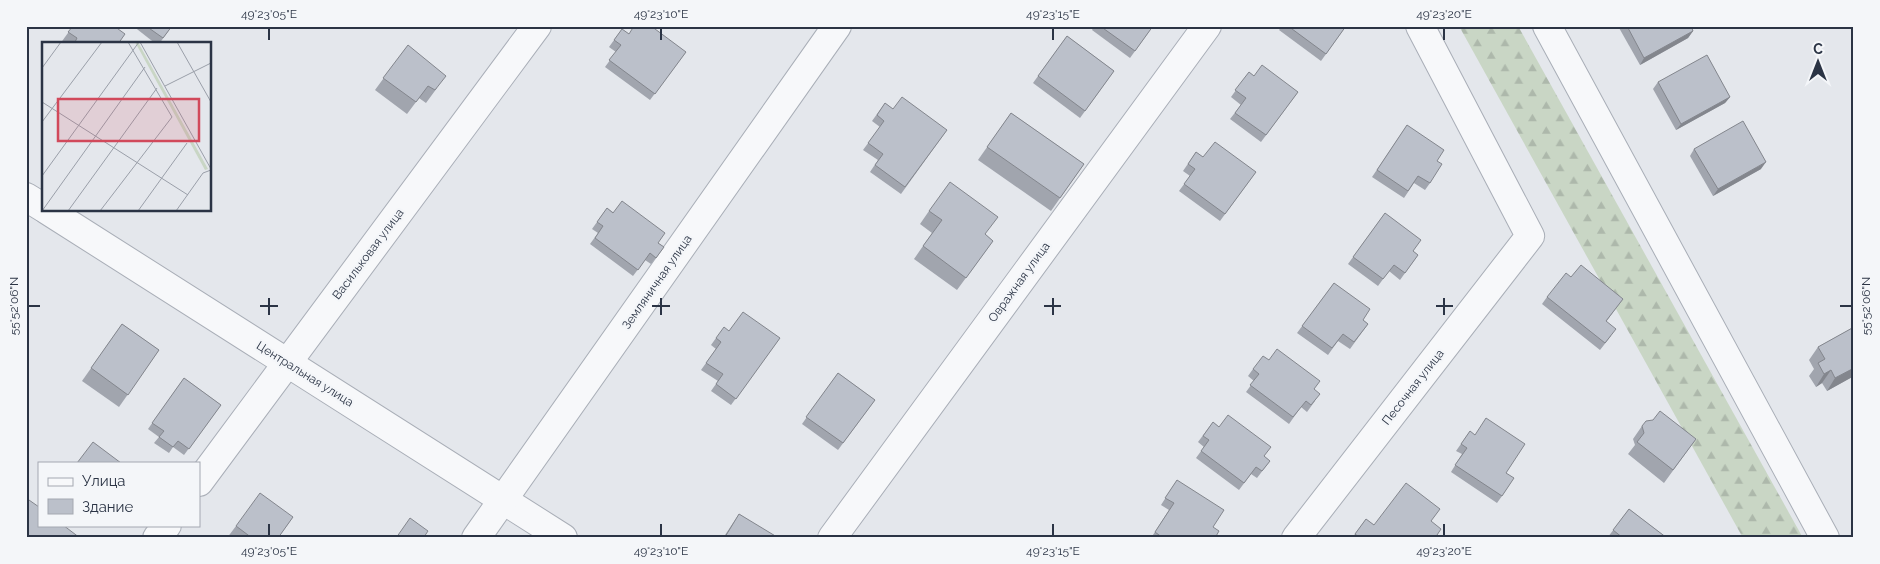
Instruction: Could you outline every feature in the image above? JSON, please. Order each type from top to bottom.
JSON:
[{"type":"street","name":"Васильковая улица","points":[[200,481],[537,26]]},
{"type":"street","name":"Земляничная улица","points":[[476,538],[837,26]]},
{"type":"street","name":"Овражная улица","points":[[832,538],[1207,26]]},
{"type":"street","name":"Песочная улица","points":[[1296,538],[1530,236],[1420,26]]},
{"type":"street","points":[[1547,26],[1825,538]]},
{"type":"street","points":[[26,197],[42,207]]},
{"type":"street","name":"Центральная улица","points":[[49,211],[563,538]]},
{"type":"street","points":[[157,538],[165,526]]},
{"type":"green space","points":[[1459,26],[1518,26],[1803,538],[1743,538]]},
{"type":"building","points":[[73,26],[114,26],[125,34],[119,42],[75,42],[77,38],[68,32]]},
{"type":"building","points":[[146,26],[172,26],[163,38]]},
{"type":"building","points":[[634,26],[651,26],[686,52],[655,94],[609,60],[621,45],[614,40],[622,29],[629,34]]},
{"type":"building","points":[[1100,26],[1153,26],[1135,51]]},
{"type":"building","points":[[1288,26],[1346,26],[1326,54]]},
{"type":"building","points":[[1627,26],[1691,26],[1693,31],[1644,58]]},
{"type":"building","points":[[1067,36],[1114,71],[1085,111],[1038,76]]},
{"type":"building","points":[[408,45],[446,76],[435,90],[428,86],[416,102],[383,78]]},
{"type":"building","points":[[1707,55],[1730,97],[1681,124],[1658,82]]},
{"type":"building","points":[[1262,65],[1298,92],[1266,135],[1235,113],[1246,98],[1235,90],[1249,72],[1254,76]]},
{"type":"building","points":[[902,97],[947,130],[905,187],[875,165],[883,154],[868,143],[884,121],[877,115],[885,103],[893,109]]},
{"type":"building","points":[[1011,113],[1084,164],[1060,198],[987,147]]},
{"type":"building","points":[[1743,121],[1766,162],[1718,189],[1694,149]]},
{"type":"building","points":[[1407,125],[1444,150],[1437,161],[1442,164],[1430,183],[1418,176],[1408,191],[1377,170]]},
{"type":"building","points":[[1215,142],[1256,172],[1225,214],[1184,184],[1195,169],[1188,164],[1196,152],[1203,157]]},
{"type":"building","points":[[950,182],[998,217],[985,234],[993,241],[966,278],[923,246],[942,220],[929,211]]},
{"type":"building","points":[[622,201],[665,233],[658,243],[664,247],[656,258],[650,253],[638,270],[595,238],[603,226],[597,222],[607,208],[613,213]]},
{"type":"building","points":[[1385,213],[1421,240],[1413,251],[1418,255],[1405,273],[1394,265],[1383,279],[1353,257]]},
{"type":"building","points":[[1581,265],[1623,299],[1606,321],[1616,329],[1605,343],[1547,297],[1566,273],[1571,277]]},
{"type":"building","points":[[1334,283],[1370,309],[1363,320],[1368,324],[1354,342],[1343,334],[1332,348],[1302,326]]},
{"type":"building","points":[[743,312],[780,338],[736,399],[716,384],[723,374],[706,363],[721,342],[716,338],[724,327],[729,331]]},
{"type":"building","points":[[122,324],[159,350],[128,395],[91,368]]},
{"type":"building","points":[[1854,327],[1854,368],[1835,378],[1831,370],[1824,374],[1818,363],[1825,359],[1818,347]]},
{"type":"building","points":[[1277,349],[1320,381],[1314,389],[1320,394],[1311,405],[1306,401],[1293,417],[1250,385],[1259,374],[1253,369],[1263,356],[1269,360]]},
{"type":"building","points":[[838,373],[875,400],[843,443],[806,417]]},
{"type":"building","points":[[184,378],[221,405],[189,449],[178,441],[173,447],[159,437],[164,431],[152,423]]},
{"type":"building","points":[[1660,411],[1696,439],[1673,470],[1637,442],[1644,433],[1642,426],[1646,421],[1653,420]]},
{"type":"building","points":[[1228,415],[1271,447],[1264,456],[1270,461],[1262,471],[1256,467],[1244,483],[1201,451],[1209,440],[1203,436],[1213,422],[1219,427]]},
{"type":"building","points":[[1486,418],[1525,444],[1506,473],[1514,478],[1502,496],[1455,465],[1467,448],[1461,444],[1470,431],[1475,435]]},
{"type":"building","points":[[93,442],[120,462],[78,462]]},
{"type":"building","points":[[1177,480],[1224,510],[1213,527],[1219,531],[1215,538],[1163,538],[1155,532],[1174,503],[1165,498]]},
{"type":"building","points":[[1406,483],[1440,509],[1431,521],[1441,529],[1435,538],[1360,538],[1355,534],[1366,519],[1374,525]]},
{"type":"building","points":[[260,493],[293,517],[278,538],[252,538],[236,526]]},
{"type":"building","points":[[29,500],[38,506],[38,526],[64,526],[80,538],[26,538],[26,504]]},
{"type":"building","points":[[1629,509],[1667,538],[1623,538],[1613,530]]},
{"type":"building","points":[[739,514],[777,537],[777,538],[726,538]]},
{"type":"building","points":[[410,518],[428,531],[425,538],[396,538]]}]
